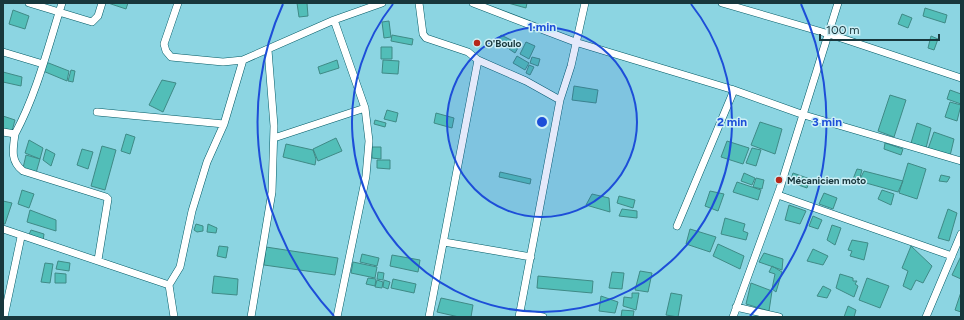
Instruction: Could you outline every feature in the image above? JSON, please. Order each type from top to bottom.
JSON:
[{"type":"street","points":[[29,3],[92,22],[98,16],[102,3]]},
{"type":"street","points":[[62,3],[34,93],[16,134],[13,152],[15,162],[23,171],[106,197],[108,199],[98,260]]},
{"type":"street","points":[[178,3],[164,44],[171,57],[223,62],[243,60],[334,20],[382,3]]},
{"type":"street","points":[[419,3],[424,36],[468,52],[478,60],[526,81],[560,100]]},
{"type":"street","points":[[473,3],[575,42],[734,90],[804,115],[961,161]]},
{"type":"street","points":[[543,317],[519,315],[560,100],[571,66],[575,42],[585,3]]},
{"type":"street","points":[[722,3],[830,34],[961,78]]},
{"type":"street","points":[[733,317],[778,195],[830,34],[838,3]]},
{"type":"street","points":[[334,20],[365,108],[369,141],[366,176],[337,317]]},
{"type":"street","points":[[251,317],[272,192],[274,138],[268,50]]},
{"type":"street","points":[[3,52],[43,64]]},
{"type":"street","points":[[174,317],[169,285],[180,267],[192,211],[207,162],[224,124],[243,60]]},
{"type":"street","points":[[429,317],[478,60]]},
{"type":"street","points":[[677,226],[734,90]]},
{"type":"street","points":[[274,138],[365,108]]},
{"type":"street","points":[[97,112],[224,124]]},
{"type":"street","points":[[3,132],[16,134]]},
{"type":"street","points":[[778,195],[952,256]]},
{"type":"street","points":[[3,229],[21,237],[98,260],[169,285]]},
{"type":"street","points":[[926,317],[961,234]]},
{"type":"street","points":[[4,317],[21,237]]},
{"type":"street","points":[[444,242],[531,257]]},
{"type":"street","points":[[736,307],[779,317]]},
{"type":"building","points":[[108,3],[128,3],[126,9]]},
{"type":"building","points":[[297,3],[307,3],[308,16],[299,17]]},
{"type":"building","points":[[508,3],[527,3],[526,8]]},
{"type":"building","points":[[925,8],[947,15],[945,23],[923,16]]},
{"type":"building","points":[[13,10],[29,16],[25,29],[9,24]]},
{"type":"building","points":[[902,14],[912,18],[908,28],[898,24]]},
{"type":"building","points":[[389,21],[391,37],[384,38],[382,22]]},
{"type":"building","points":[[392,35],[413,39],[412,45],[391,41]]},
{"type":"building","points":[[501,35],[511,40],[508,48],[497,43]]},
{"type":"building","points":[[931,36],[938,39],[934,50],[928,48]]},
{"type":"building","points":[[526,42],[535,46],[529,59],[520,54]]},
{"type":"building","points":[[511,44],[518,48],[515,53],[509,49]]},
{"type":"building","points":[[381,47],[392,47],[392,59],[381,59]]},
{"type":"building","points":[[517,56],[529,63],[525,70],[513,63]]},
{"type":"building","points":[[532,57],[540,59],[538,66],[530,63]]},
{"type":"building","points":[[337,60],[339,68],[320,74],[318,67]]},
{"type":"building","points":[[383,60],[399,61],[398,74],[382,73]]},
{"type":"building","points":[[46,62],[69,71],[67,81],[43,71]]},
{"type":"building","points":[[529,65],[534,67],[530,75],[526,73]]},
{"type":"building","points":[[71,70],[75,71],[73,82],[68,81]]},
{"type":"building","points":[[3,72],[22,77],[21,86],[3,82]]},
{"type":"building","points":[[162,80],[176,83],[163,112],[149,105]]},
{"type":"building","points":[[574,86],[598,90],[596,103],[572,100]]},
{"type":"building","points":[[950,90],[961,94],[961,104],[947,99]]},
{"type":"building","points":[[890,95],[906,100],[894,137],[878,131]]},
{"type":"building","points":[[950,102],[961,105],[957,121],[945,117]]},
{"type":"building","points":[[387,110],[398,113],[396,122],[384,119]]},
{"type":"building","points":[[436,113],[454,118],[452,128],[434,123]]},
{"type":"building","points":[[3,116],[15,120],[12,131],[3,129]]},
{"type":"building","points":[[375,120],[386,123],[385,127],[374,124]]},
{"type":"building","points":[[760,122],[782,129],[775,154],[751,145]]},
{"type":"building","points":[[917,123],[931,128],[926,148],[911,143]]},
{"type":"building","points":[[934,132],[954,139],[950,156],[928,149]]},
{"type":"building","points":[[126,134],[135,137],[130,154],[121,151]]},
{"type":"building","points":[[336,138],[342,151],[318,161],[313,149]]},
{"type":"building","points":[[29,140],[43,148],[40,159],[25,153]]},
{"type":"building","points":[[727,141],[749,148],[743,164],[721,157]]},
{"type":"building","points":[[885,143],[903,149],[901,155],[884,149]]},
{"type":"building","points":[[286,144],[313,150],[316,159],[315,165],[283,157]]},
{"type":"building","points":[[102,146],[116,150],[105,190],[91,186]]},
{"type":"building","points":[[372,147],[381,147],[381,159],[372,158]]},
{"type":"building","points":[[752,148],[761,150],[756,166],[746,163]]},
{"type":"building","points":[[46,149],[55,154],[51,166],[43,160]]},
{"type":"building","points":[[82,149],[93,152],[88,169],[77,165]]},
{"type":"building","points":[[26,155],[40,159],[36,173],[23,168]]},
{"type":"building","points":[[377,160],[390,160],[390,169],[377,168]]},
{"type":"building","points":[[908,163],[926,169],[917,199],[899,193]]},
{"type":"building","points":[[857,169],[862,170],[859,181],[853,179]]},
{"type":"building","points":[[864,171],[903,181],[898,192],[859,181]]},
{"type":"building","points":[[500,172],[531,179],[530,184],[499,177]]},
{"type":"building","points":[[744,173],[755,178],[752,185],[741,181]]},
{"type":"building","points":[[793,173],[810,179],[807,188],[790,182]]},
{"type":"building","points":[[941,175],[950,177],[947,182],[939,181]]},
{"type":"building","points":[[756,178],[764,180],[762,189],[753,187]]},
{"type":"building","points":[[737,182],[761,190],[758,200],[733,192]]},
{"type":"building","points":[[22,190],[34,194],[29,208],[18,204]]},
{"type":"building","points":[[882,190],[894,194],[891,205],[878,199]]},
{"type":"building","points":[[710,191],[724,194],[718,211],[705,206]]},
{"type":"building","points":[[824,193],[837,198],[833,209],[819,204]]},
{"type":"building","points":[[592,194],[609,198],[610,212],[586,205]]},
{"type":"building","points":[[619,196],[635,200],[633,208],[617,203]]},
{"type":"building","points":[[3,201],[12,203],[5,224],[3,224]]},
{"type":"building","points":[[789,205],[806,211],[800,224],[785,220]]},
{"type":"building","points":[[622,209],[637,211],[637,218],[619,216]]},
{"type":"building","points":[[948,209],[957,213],[949,241],[938,238]]},
{"type":"building","points":[[30,210],[56,220],[56,231],[27,222]]},
{"type":"building","points":[[813,216],[822,220],[818,229],[809,226]]},
{"type":"building","points":[[725,218],[745,224],[743,231],[748,233],[746,240],[721,234]]},
{"type":"building","points":[[196,224],[203,226],[203,231],[197,232],[194,230]]},
{"type":"building","points":[[208,224],[217,228],[216,233],[207,232]]},
{"type":"building","points":[[832,225],[841,228],[835,245],[827,240]]},
{"type":"building","points":[[690,229],[716,237],[710,252],[686,244]]},
{"type":"building","points":[[31,230],[44,234],[43,241],[28,237]]},
{"type":"building","points":[[852,240],[868,243],[864,260],[850,256],[852,251],[848,250]]},
{"type":"building","points":[[718,244],[744,256],[740,269],[713,256]]},
{"type":"building","points":[[219,246],[228,247],[226,258],[217,256]]},
{"type":"building","points":[[911,246],[932,266],[923,283],[916,280],[911,290],[903,286],[908,271],[902,268]]},
{"type":"building","points":[[266,247],[338,258],[335,275],[264,265]]},
{"type":"building","points":[[813,249],[828,256],[823,265],[807,261]]},
{"type":"building","points":[[764,253],[783,259],[782,270],[759,262]]},
{"type":"building","points":[[362,254],[379,258],[377,266],[360,262]]},
{"type":"building","points":[[392,255],[420,260],[418,272],[390,266]]},
{"type":"building","points":[[961,256],[961,279],[952,275]]},
{"type":"building","points":[[58,261],[70,263],[69,271],[56,269]]},
{"type":"building","points":[[353,262],[377,267],[375,278],[351,273]]},
{"type":"building","points":[[45,263],[53,264],[50,283],[41,282]]},
{"type":"building","points":[[772,266],[782,272],[776,292],[772,289],[775,274],[769,272]]},
{"type":"building","points":[[640,271],[652,273],[648,292],[635,290]]},
{"type":"building","points":[[378,272],[384,273],[383,280],[377,279]]},
{"type":"building","points":[[612,272],[624,273],[622,289],[609,288]]},
{"type":"building","points":[[55,273],[66,274],[66,283],[55,283]]},
{"type":"building","points":[[840,274],[853,278],[853,281],[857,281],[855,284],[858,286],[854,297],[836,288]]},
{"type":"building","points":[[214,276],[238,279],[237,295],[212,293]]},
{"type":"building","points":[[538,276],[593,281],[592,293],[537,288]]},
{"type":"building","points":[[368,278],[376,279],[375,286],[366,284]]},
{"type":"building","points":[[867,278],[889,286],[880,308],[859,300]]},
{"type":"building","points":[[393,279],[416,284],[414,293],[391,288]]},
{"type":"building","points":[[377,280],[383,282],[382,288],[375,287]]},
{"type":"building","points":[[384,280],[390,282],[388,289],[383,287]]},
{"type":"building","points":[[751,283],[772,291],[769,311],[746,304]]},
{"type":"building","points":[[823,286],[831,290],[827,298],[817,296]]},
{"type":"building","points":[[961,292],[961,312],[955,310]]},
{"type":"building","points":[[632,293],[639,293],[636,310],[623,306],[624,297],[632,298]]},
{"type":"building","points":[[671,293],[682,295],[678,317],[666,315]]},
{"type":"building","points":[[601,296],[618,302],[615,313],[599,311]]},
{"type":"building","points":[[441,298],[473,305],[471,317],[459,317],[437,312]]},
{"type":"building","points":[[848,306],[856,310],[854,317],[844,317]]},
{"type":"building","points":[[622,310],[634,311],[633,317],[621,317]]},
{"type":"place","name":"O'Boulo","points":[[477,43]]},
{"type":"place","name":"Mécanicien moto","points":[[779,180]]}]
